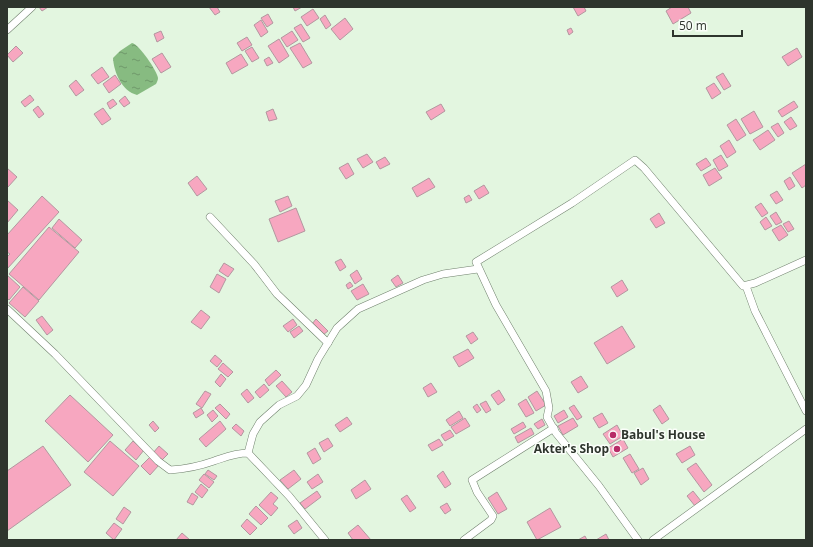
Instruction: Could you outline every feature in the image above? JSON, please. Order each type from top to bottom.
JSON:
[{"type":"street","points":[[7,30],[32,7]]},
{"type":"street","points":[[638,540],[547,417],[549,408],[546,391],[500,312],[478,269],[476,262],[572,203],[635,160],[664,191],[738,280],[746,286],[755,311],[806,412]]},
{"type":"street","points":[[210,217],[254,264],[277,294],[328,343]]},
{"type":"street","points":[[746,286],[806,260]]},
{"type":"street","points":[[248,453],[253,434],[260,422],[279,406],[297,396],[306,385],[318,359],[337,328],[358,309],[423,280],[443,274],[478,269]]},
{"type":"street","points":[[7,309],[55,354],[158,461],[170,470],[208,463],[239,453],[248,453],[289,496],[325,540]]},
{"type":"street","points":[[464,540],[492,520],[493,516],[477,492],[472,480],[554,428]]},
{"type":"street","points":[[653,540],[806,428]]},
{"type":"water","points":[[132,43],[139,48],[147,58],[158,78],[156,84],[137,95],[127,90],[120,81],[115,70],[113,58]]},
{"type":"building","points":[[39,7],[48,7],[42,11]]},
{"type":"building","points":[[209,7],[217,7],[220,12],[215,15]]},
{"type":"building","points":[[293,7],[302,7],[295,11]]},
{"type":"building","points":[[573,7],[584,7],[586,11],[578,16]]},
{"type":"building","points":[[672,7],[688,7],[691,13],[673,24],[666,11]]},
{"type":"building","points":[[313,9],[319,18],[307,26],[301,17]]},
{"type":"building","points":[[268,14],[273,23],[267,27],[261,18]]},
{"type":"building","points":[[325,15],[331,25],[326,29],[320,19]]},
{"type":"building","points":[[345,18],[353,29],[340,40],[331,29]]},
{"type":"building","points":[[261,20],[268,32],[261,37],[254,25]]},
{"type":"building","points":[[301,24],[310,38],[303,42],[294,28]]},
{"type":"building","points":[[571,28],[573,32],[569,35],[567,30]]},
{"type":"building","points":[[161,31],[164,38],[157,42],[154,34]]},
{"type":"building","points":[[292,31],[298,40],[287,47],[281,38]]},
{"type":"building","points":[[247,37],[252,45],[242,51],[237,43]]},
{"type":"building","points":[[279,39],[289,56],[279,63],[268,46]]},
{"type":"building","points":[[300,43],[312,63],[303,68],[290,48]]},
{"type":"building","points":[[16,46],[23,53],[13,62],[7,55]]},
{"type":"building","points":[[252,47],[259,58],[252,62],[245,51]]},
{"type":"building","points":[[797,48],[802,57],[788,66],[782,57]]},
{"type":"building","points":[[162,53],[171,67],[161,73],[152,59]]},
{"type":"building","points":[[241,54],[248,65],[232,74],[226,63]]},
{"type":"building","points":[[269,57],[273,63],[267,66],[264,60]]},
{"type":"building","points":[[102,67],[109,77],[98,84],[91,75]]},
{"type":"building","points":[[723,73],[731,86],[724,90],[716,77]]},
{"type":"building","points":[[115,75],[121,84],[109,93],[103,84]]},
{"type":"building","points":[[76,80],[84,90],[76,96],[69,86]]},
{"type":"building","points":[[714,83],[721,93],[712,99],[706,88]]},
{"type":"building","points":[[30,95],[34,100],[25,107],[21,102]]},
{"type":"building","points":[[125,96],[130,103],[124,107],[119,101]]},
{"type":"building","points":[[113,99],[117,104],[110,109],[107,103]]},
{"type":"building","points":[[794,101],[798,107],[782,117],[778,111]]},
{"type":"building","points":[[441,104],[445,111],[431,120],[426,112]]},
{"type":"building","points":[[38,106],[44,114],[39,118],[33,110]]},
{"type":"building","points":[[103,108],[111,119],[102,125],[94,114]]},
{"type":"building","points":[[273,109],[277,119],[269,121],[266,112]]},
{"type":"building","points":[[754,111],[763,127],[750,134],[741,119]]},
{"type":"building","points":[[791,117],[797,126],[790,130],[784,122]]},
{"type":"building","points":[[736,119],[746,135],[737,141],[727,125]]},
{"type":"building","points":[[778,123],[784,133],[778,137],[771,127]]},
{"type":"building","points":[[768,130],[775,140],[760,150],[753,140]]},
{"type":"building","points":[[729,140],[736,152],[727,158],[720,146]]},
{"type":"building","points":[[367,154],[373,162],[363,168],[357,159]]},
{"type":"building","points":[[721,155],[728,166],[719,171],[713,160]]},
{"type":"building","points":[[385,157],[390,164],[380,169],[376,162]]},
{"type":"building","points":[[706,158],[711,165],[701,171],[696,164]]},
{"type":"building","points":[[348,163],[354,174],[346,179],[339,168]]},
{"type":"building","points":[[806,164],[806,185],[802,188],[792,173]]},
{"type":"building","points":[[7,168],[17,177],[8,187],[7,186]]},
{"type":"building","points":[[715,168],[722,178],[709,186],[703,175]]},
{"type":"building","points":[[197,176],[207,189],[197,196],[188,183]]},
{"type":"building","points":[[790,177],[795,186],[789,190],[784,181]]},
{"type":"building","points":[[429,178],[435,187],[417,197],[412,188]]},
{"type":"building","points":[[484,185],[489,193],[479,199],[474,191]]},
{"type":"building","points":[[777,191],[783,200],[776,204],[770,195]]},
{"type":"building","points":[[469,195],[472,200],[466,203],[464,198]]},
{"type":"building","points":[[42,196],[59,212],[7,269],[7,257],[10,254],[7,252],[7,235]]},
{"type":"building","points":[[288,196],[292,206],[280,212],[275,201]]},
{"type":"building","points":[[7,200],[18,210],[7,223]]},
{"type":"building","points":[[761,203],[768,213],[762,217],[755,207]]},
{"type":"building","points":[[296,208],[305,231],[278,242],[269,219]]},
{"type":"building","points":[[776,212],[782,222],[776,225],[770,216]]},
{"type":"building","points":[[659,213],[665,223],[656,228],[650,219]]},
{"type":"building","points":[[766,217],[772,226],[765,230],[760,222]]},
{"type":"building","points":[[59,219],[82,240],[75,248],[52,228]]},
{"type":"building","points":[[789,221],[794,229],[788,232],[783,224]]},
{"type":"building","points":[[781,225],[788,235],[779,241],[772,230]]},
{"type":"building","points":[[49,227],[79,252],[39,300],[9,274]]},
{"type":"building","points":[[341,259],[346,267],[340,271],[335,262]]},
{"type":"building","points":[[224,263],[234,269],[228,277],[219,271]]},
{"type":"building","points":[[357,270],[362,279],[355,284],[350,275]]},
{"type":"building","points":[[217,274],[226,279],[219,293],[210,287]]},
{"type":"building","points":[[7,275],[20,287],[9,300],[7,298]]},
{"type":"building","points":[[398,275],[403,283],[396,287],[391,280]]},
{"type":"building","points":[[622,280],[628,290],[617,297],[611,287]]},
{"type":"building","points":[[350,282],[353,286],[348,289],[346,285]]},
{"type":"building","points":[[363,284],[369,294],[357,300],[351,291]]},
{"type":"building","points":[[23,287],[39,301],[25,317],[9,303]]},
{"type":"building","points":[[201,310],[210,317],[201,329],[191,322]]},
{"type":"building","points":[[42,316],[53,330],[47,335],[36,320]]},
{"type":"building","points":[[293,319],[297,325],[288,332],[283,326]]},
{"type":"building","points":[[316,319],[328,331],[323,335],[312,324]]},
{"type":"building","points":[[299,326],[303,331],[294,338],[290,332]]},
{"type":"building","points":[[622,326],[635,347],[607,364],[594,343]]},
{"type":"building","points":[[473,332],[478,339],[471,344],[466,336]]},
{"type":"building","points":[[468,349],[474,358],[459,367],[453,357]]},
{"type":"building","points":[[215,355],[222,361],[217,367],[210,361]]},
{"type":"building","points":[[223,363],[233,372],[228,377],[218,369]]},
{"type":"building","points":[[276,370],[281,375],[269,386],[265,380]]},
{"type":"building","points":[[221,374],[226,379],[220,387],[215,382]]},
{"type":"building","points":[[581,376],[588,387],[578,393],[571,382]]},
{"type":"building","points":[[282,381],[292,392],[286,397],[276,386]]},
{"type":"building","points":[[431,383],[437,392],[428,397],[423,388]]},
{"type":"building","points":[[264,384],[269,390],[260,398],[255,392]]},
{"type":"building","points":[[247,389],[254,398],[248,403],[241,394]]},
{"type":"building","points":[[499,390],[505,400],[498,405],[491,395]]},
{"type":"building","points":[[205,391],[211,394],[202,408],[196,404]]},
{"type":"building","points":[[537,391],[546,405],[536,411],[528,397]]},
{"type":"building","points":[[70,395],[113,435],[88,462],[45,421]]},
{"type":"building","points":[[526,399],[534,413],[526,417],[518,404]]},
{"type":"building","points":[[486,401],[491,410],[486,413],[480,404]]},
{"type":"building","points":[[220,404],[230,414],[226,419],[215,408]]},
{"type":"building","points":[[477,404],[481,410],[477,413],[473,407]]},
{"type":"building","points":[[574,405],[582,417],[577,420],[569,408]]},
{"type":"building","points":[[660,405],[669,419],[662,424],[653,410]]},
{"type":"building","points":[[201,408],[204,413],[196,418],[193,413]]},
{"type":"building","points":[[213,410],[218,416],[212,422],[207,415]]},
{"type":"building","points":[[564,410],[568,417],[558,423],[554,416]]},
{"type":"building","points":[[459,411],[463,418],[450,426],[446,420]]},
{"type":"building","points":[[602,413],[608,423],[599,428],[593,418]]},
{"type":"building","points":[[347,417],[352,424],[340,432],[335,425]]},
{"type":"building","points":[[465,418],[470,426],[456,434],[451,427]]},
{"type":"building","points":[[573,418],[578,426],[563,435],[558,426]]},
{"type":"building","points":[[542,419],[545,425],[538,429],[534,424]]},
{"type":"building","points":[[153,421],[159,428],[155,432],[149,425]]},
{"type":"building","points":[[220,421],[226,429],[206,447],[199,439]]},
{"type":"building","points":[[523,422],[526,427],[514,434],[511,429]]},
{"type":"building","points":[[236,424],[244,431],[241,436],[232,428]]},
{"type":"building","name":"Babul's House","points":[[617,425],[623,436],[610,444],[603,434]]},
{"type":"building","points":[[531,428],[534,434],[518,443],[515,437]]},
{"type":"building","points":[[450,430],[454,436],[445,441],[441,435]]},
{"type":"building","points":[[328,438],[333,446],[324,452],[319,443]]},
{"type":"building","points":[[439,439],[443,445],[432,451],[428,445]]},
{"type":"building","points":[[623,439],[628,448],[613,457],[608,448]]},
{"type":"building","points":[[110,441],[139,466],[113,496],[84,472]]},
{"type":"building","points":[[133,441],[144,450],[136,460],[125,450]]},
{"type":"building","points":[[43,446],[71,485],[7,531],[7,471]]},
{"type":"building","points":[[159,446],[168,454],[162,460],[153,453]]},
{"type":"building","points":[[690,446],[695,455],[682,463],[676,454]]},
{"type":"building","points":[[315,448],[321,459],[313,464],[307,453]]},
{"type":"building","points":[[630,454],[639,469],[632,473],[623,458]]},
{"type":"building","points":[[150,457],[159,465],[150,475],[141,466]]},
{"type":"building","points":[[696,463],[712,485],[704,492],[687,469]]},
{"type":"building","points":[[643,468],[649,479],[641,485],[634,473]]},
{"type":"building","points":[[208,470],[217,476],[214,480],[205,474]]},
{"type":"building","points":[[294,470],[301,479],[288,489],[280,480]]},
{"type":"building","points":[[443,471],[451,484],[445,488],[437,476]]},
{"type":"building","points":[[204,474],[214,482],[209,488],[199,480]]},
{"type":"building","points":[[318,474],[323,482],[312,489],[307,482]]},
{"type":"building","points":[[365,480],[371,489],[356,499],[351,490]]},
{"type":"building","points":[[201,484],[208,490],[202,498],[195,492]]},
{"type":"building","points":[[317,491],[321,497],[305,509],[300,503]]},
{"type":"building","points":[[693,491],[701,501],[695,506],[687,496]]},
{"type":"building","points":[[271,492],[278,498],[273,504],[278,508],[271,516],[259,505]]},
{"type":"building","points":[[497,492],[507,509],[498,514],[488,498]]},
{"type":"building","points":[[192,493],[198,497],[193,505],[187,502]]},
{"type":"building","points":[[407,495],[416,508],[410,512],[401,499]]},
{"type":"building","points":[[447,503],[451,510],[445,514],[440,507]]},
{"type":"building","points":[[256,506],[268,518],[261,525],[249,514]]},
{"type":"building","points":[[124,507],[131,512],[123,524],[116,519]]},
{"type":"building","points":[[550,508],[561,527],[537,540],[527,522]]},
{"type":"building","points":[[247,519],[257,528],[250,535],[241,526]]},
{"type":"building","points":[[297,520],[302,528],[294,534],[288,526]]},
{"type":"building","points":[[114,523],[122,529],[114,540],[106,533]]},
{"type":"building","points":[[358,525],[371,540],[353,540],[348,533]]},
{"type":"building","points":[[182,533],[190,540],[176,540]]},
{"type":"building","points":[[606,534],[609,540],[596,540]]},
{"type":"building","points":[[585,536],[587,540],[578,540]]},
{"type":"place","name":"Babul's House","points":[[613,435]]},
{"type":"place","name":"Akter's Shop","points":[[617,449]]}]
